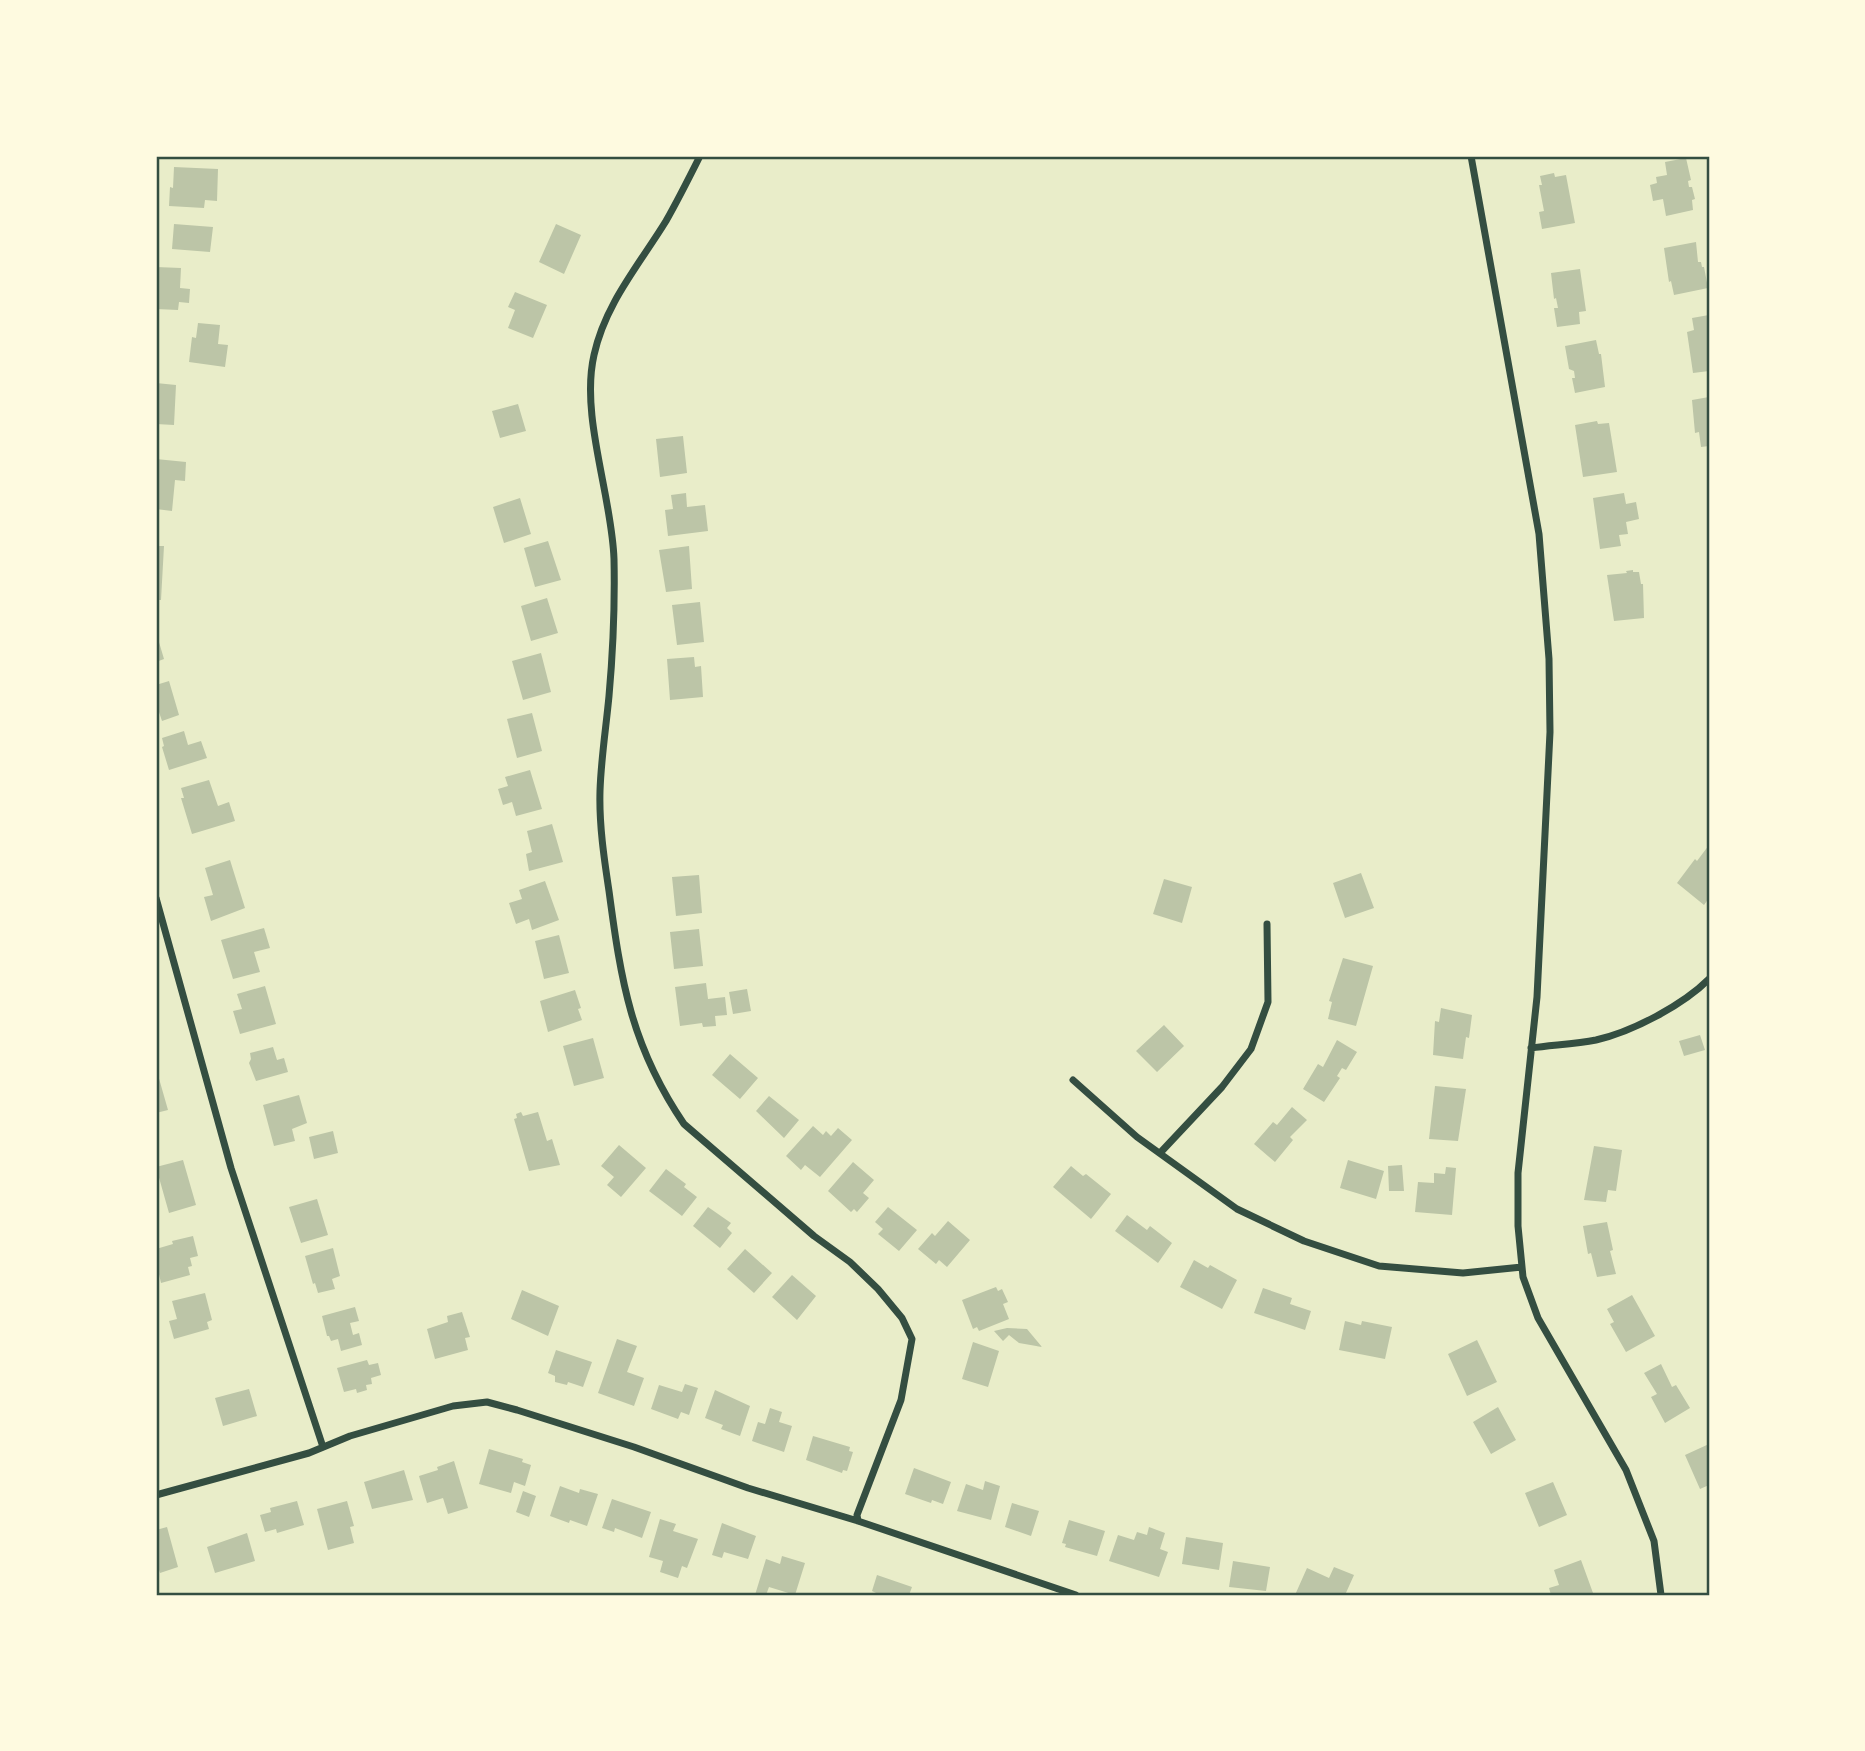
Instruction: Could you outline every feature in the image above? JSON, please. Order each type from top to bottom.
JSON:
[{"type":"street","points":[[700,156],[665,222],[616,298],[601,329],[593,358],[591,396],[614,557],[612,649],[600,794],[602,840],[619,970],[628,1006],[639,1041],[670,1102],[684,1124],[814,1236],[850,1262],[878,1289],[902,1318],[912,1339],[901,1400],[856,1515],[858,1521]]},
{"type":"street","points":[[1471,156],[1539,534],[1549,659],[1550,732],[1537,997],[1518,1173],[1518,1226],[1523,1277],[1538,1318],[1626,1470],[1654,1541],[1661,1595]]},
{"type":"street","points":[[156,898],[231,1168],[323,1447]]},
{"type":"street","points":[[1160,1153],[1222,1087],[1251,1049],[1268,1002],[1266,924]]},
{"type":"street","points":[[1531,1048],[1597,1040],[1653,1018],[1696,992],[1709,979]]},
{"type":"street","points":[[1073,1080],[1137,1137],[1237,1209],[1304,1241],[1379,1266],[1463,1273],[1522,1267]]},
{"type":"street","points":[[156,1495],[453,1406],[488,1402],[634,1447],[748,1488],[858,1521],[1076,1595]]},
{"type":"building","points":[[1686,158],[1691,180],[1688,181],[1689,187],[1692,187],[1695,199],[1692,200],[1693,210],[1666,216],[1663,199],[1653,201],[1650,185],[1657,183],[1656,177],[1667,175],[1665,162]]},
{"type":"building","points":[[174,167],[218,169],[217,201],[205,200],[204,208],[169,206]]},
{"type":"building","points":[[1554,173],[1555,177],[1566,175],[1575,223],[1542,229],[1539,212],[1544,211],[1540,176]]},
{"type":"building","points":[[174,224],[213,227],[210,252],[172,249]]},
{"type":"building","points":[[556,224],[581,235],[564,274],[539,262]]},
{"type":"building","points":[[1696,242],[1698,262],[1704,267],[1708,288],[1674,295],[1671,281],[1669,282],[1664,248]]},
{"type":"building","points":[[156,267],[181,268],[180,288],[190,289],[189,303],[179,302],[178,310],[156,309]]},
{"type":"building","points":[[1580,269],[1586,311],[1579,312],[1580,324],[1557,327],[1554,308],[1558,308],[1556,298],[1554,299],[1551,273]]},
{"type":"building","points":[[515,292],[547,305],[533,338],[508,328],[515,310],[508,307]]},
{"type":"building","points":[[1709,315],[1709,371],[1693,373],[1687,332],[1694,330],[1692,318]]},
{"type":"building","points":[[198,323],[220,325],[218,344],[228,345],[225,367],[189,362],[192,337],[196,338]]},
{"type":"building","points":[[1596,340],[1601,354],[1605,387],[1575,393],[1572,378],[1575,378],[1574,371],[1569,369],[1565,346]]},
{"type":"building","points":[[156,383],[176,385],[174,425],[156,424]]},
{"type":"building","points":[[1709,397],[1709,446],[1701,447],[1699,432],[1695,433],[1692,400]]},
{"type":"building","points":[[518,404],[526,431],[500,438],[492,411]]},
{"type":"building","points":[[1597,421],[1598,424],[1609,423],[1617,472],[1583,477],[1575,425]]},
{"type":"building","points":[[683,436],[687,473],[660,477],[656,439]]},
{"type":"building","points":[[156,459],[186,462],[185,481],[175,480],[172,511],[156,509]]},
{"type":"building","points":[[686,493],[687,507],[705,505],[708,531],[668,536],[665,510],[673,509],[671,495]]},
{"type":"building","points":[[1624,493],[1626,504],[1636,502],[1639,519],[1626,522],[1628,534],[1619,535],[1621,546],[1600,549],[1593,498]]},
{"type":"building","points":[[520,498],[531,534],[504,543],[493,507]]},
{"type":"building","points":[[548,541],[561,580],[535,587],[524,548]]},
{"type":"building","points":[[156,546],[164,546],[161,600],[156,600]]},
{"type":"building","points":[[689,546],[692,589],[666,592],[659,550]]},
{"type":"building","points":[[1633,570],[1639,572],[1643,584],[1644,618],[1614,621],[1607,575]]},
{"type":"building","points":[[547,598],[558,633],[531,641],[521,606]]},
{"type":"building","points":[[700,602],[704,642],[677,645],[672,605]]},
{"type":"building","points":[[156,632],[164,659],[156,662]]},
{"type":"building","points":[[541,653],[551,692],[523,700],[512,661]]},
{"type":"building","points":[[694,657],[695,667],[701,666],[703,697],[670,700],[667,659]]},
{"type":"building","points":[[169,681],[179,715],[162,721],[159,712],[156,713],[156,685]]},
{"type":"building","points":[[532,713],[542,751],[517,758],[507,719]]},
{"type":"building","points":[[184,731],[188,745],[201,741],[207,758],[169,770],[162,738]]},
{"type":"building","points":[[530,770],[542,809],[516,816],[512,802],[503,805],[498,789],[508,786],[505,777]]},
{"type":"building","points":[[209,780],[218,806],[229,802],[235,821],[192,834],[181,798],[184,798],[181,788]]},
{"type":"building","points":[[552,824],[563,862],[529,871],[526,854],[532,852],[527,831]]},
{"type":"building","points":[[1709,845],[1709,898],[1704,905],[1677,883]]},
{"type":"building","points":[[230,860],[245,908],[211,921],[204,897],[213,895],[205,868]]},
{"type":"building","points":[[1361,873],[1374,908],[1345,918],[1333,883]]},
{"type":"building","points":[[699,875],[702,913],[676,916],[672,877]]},
{"type":"building","points":[[1164,879],[1192,887],[1182,923],[1153,914]]},
{"type":"building","points":[[545,881],[559,920],[532,930],[529,919],[516,924],[509,903],[522,899],[519,890]]},
{"type":"building","points":[[264,928],[270,948],[254,952],[260,972],[233,979],[221,940]]},
{"type":"building","points":[[699,929],[703,966],[674,969],[670,932]]},
{"type":"building","points":[[559,935],[569,973],[544,979],[535,941]]},
{"type":"building","points":[[1343,958],[1373,966],[1356,1026],[1328,1019],[1332,1002],[1329,1001]]},
{"type":"building","points":[[706,983],[708,999],[725,997],[727,1015],[715,1016],[716,1026],[703,1027],[702,1023],[680,1026],[675,987]]},
{"type":"building","points":[[265,986],[276,1024],[240,1034],[233,1011],[242,1009],[237,994]]},
{"type":"building","points":[[747,989],[751,1011],[733,1014],[729,992]]},
{"type":"building","points":[[575,990],[582,1020],[548,1032],[540,1001]]},
{"type":"building","points":[[1441,1008],[1472,1015],[1463,1059],[1433,1055],[1435,1021],[1439,1022]]},
{"type":"building","points":[[1164,1025],[1184,1046],[1157,1072],[1136,1051]]},
{"type":"building","points":[[1700,1035],[1705,1050],[1684,1056],[1679,1041]]},
{"type":"building","points":[[593,1038],[604,1078],[574,1086],[563,1046]]},
{"type":"building","points":[[1337,1040],[1357,1052],[1346,1070],[1342,1068],[1337,1076],[1340,1078],[1324,1102],[1303,1089],[1318,1064],[1323,1067]]},
{"type":"building","points":[[273,1047],[277,1060],[284,1058],[288,1072],[256,1081],[249,1063],[250,1053]]},
{"type":"building","points":[[730,1054],[758,1078],[740,1099],[712,1075]]},
{"type":"building","points":[[156,1075],[168,1110],[156,1113]]},
{"type":"building","points":[[1435,1086],[1466,1089],[1458,1141],[1429,1139]]},
{"type":"building","points":[[299,1095],[307,1123],[292,1129],[295,1141],[274,1146],[263,1105]]},
{"type":"building","points":[[769,1096],[799,1120],[784,1138],[756,1111]]},
{"type":"building","points":[[1292,1107],[1307,1120],[1290,1137],[1293,1140],[1275,1162],[1254,1144],[1273,1122],[1277,1125]]},
{"type":"building","points":[[521,1112],[523,1116],[538,1112],[547,1141],[552,1139],[560,1165],[529,1171],[514,1119],[517,1118],[516,1114]]},
{"type":"building","points":[[813,1126],[823,1135],[826,1131],[831,1136],[838,1128],[852,1140],[820,1177],[805,1165],[801,1170],[786,1156]]},
{"type":"building","points":[[333,1131],[338,1153],[314,1159],[309,1137]]},
{"type":"building","points":[[619,1145],[646,1168],[621,1197],[607,1185],[614,1177],[601,1166]]},
{"type":"building","points":[[1594,1146],[1622,1150],[1616,1191],[1608,1190],[1606,1202],[1584,1200]]},
{"type":"building","points":[[183,1160],[196,1205],[169,1213],[156,1167]]},
{"type":"building","points":[[1348,1160],[1384,1171],[1376,1199],[1340,1188]]},
{"type":"building","points":[[853,1162],[874,1180],[863,1193],[869,1198],[857,1212],[854,1209],[851,1212],[828,1191]]},
{"type":"building","points":[[1402,1165],[1404,1191],[1389,1191],[1388,1166]]},
{"type":"building","points":[[1071,1166],[1111,1194],[1091,1219],[1053,1187]]},
{"type":"building","points":[[1446,1167],[1456,1168],[1452,1215],[1415,1212],[1418,1182],[1434,1183],[1434,1173],[1445,1174]]},
{"type":"building","points":[[666,1169],[686,1184],[684,1187],[697,1197],[682,1216],[649,1191]]},
{"type":"building","points":[[317,1199],[328,1235],[301,1243],[289,1207]]},
{"type":"building","points":[[708,1207],[731,1223],[727,1228],[732,1233],[720,1248],[693,1226]]},
{"type":"building","points":[[888,1207],[917,1230],[899,1251],[878,1234],[883,1229],[875,1222]]},
{"type":"building","points":[[1127,1215],[1147,1230],[1150,1226],[1172,1243],[1158,1263],[1115,1231]]},
{"type":"building","points":[[948,1221],[970,1240],[947,1267],[939,1260],[936,1264],[918,1249],[932,1233],[935,1236]]},
{"type":"building","points":[[1607,1222],[1616,1274],[1597,1277],[1591,1253],[1588,1254],[1583,1226]]},
{"type":"building","points":[[193,1236],[198,1256],[190,1258],[190,1275],[161,1283],[158,1270],[156,1271],[156,1249],[173,1244],[172,1241]]},
{"type":"building","points":[[333,1248],[340,1276],[332,1279],[335,1289],[318,1293],[305,1256]]},
{"type":"building","points":[[745,1249],[772,1273],[754,1293],[727,1269]]},
{"type":"building","points":[[1194,1260],[1208,1268],[1210,1265],[1237,1280],[1222,1309],[1180,1287]]},
{"type":"building","points":[[792,1275],[816,1296],[797,1320],[772,1297]]},
{"type":"building","points":[[996,1287],[998,1291],[1002,1289],[1008,1302],[1003,1304],[1009,1319],[979,1331],[977,1327],[973,1329],[962,1300]]},
{"type":"building","points":[[1263,1288],[1292,1298],[1290,1304],[1311,1311],[1305,1330],[1254,1313]]},
{"type":"building","points":[[522,1290],[559,1306],[548,1336],[511,1319]]},
{"type":"building","points":[[205,1293],[212,1320],[207,1322],[209,1329],[174,1339],[169,1321],[177,1319],[172,1301]]},
{"type":"building","points":[[1632,1295],[1655,1336],[1626,1352],[1610,1324],[1614,1322],[1607,1309]]},
{"type":"building","points":[[355,1307],[359,1321],[350,1323],[353,1335],[359,1333],[362,1345],[341,1351],[338,1339],[331,1341],[327,1336],[322,1316]]},
{"type":"building","points":[[462,1312],[470,1337],[465,1338],[468,1350],[435,1359],[427,1329],[448,1322],[447,1316]]},
{"type":"building","points":[[1345,1321],[1361,1325],[1362,1321],[1392,1327],[1385,1359],[1339,1350]]},
{"type":"building","points":[[1007,1328],[1027,1329],[1042,1347],[1019,1343],[1009,1335],[1003,1341],[994,1331]]},
{"type":"building","points":[[617,1339],[637,1346],[627,1372],[644,1378],[634,1406],[598,1393]]},
{"type":"building","points":[[1477,1340],[1497,1382],[1467,1396],[1448,1354]]},
{"type":"building","points":[[973,1342],[999,1351],[988,1387],[962,1379]]},
{"type":"building","points":[[556,1350],[592,1362],[583,1387],[568,1382],[567,1385],[555,1382],[555,1376],[548,1373]]},
{"type":"building","points":[[367,1360],[369,1365],[378,1363],[381,1375],[371,1378],[372,1384],[366,1385],[367,1390],[357,1393],[356,1389],[344,1392],[337,1368]]},
{"type":"building","points":[[1661,1364],[1672,1387],[1676,1385],[1690,1408],[1665,1423],[1651,1397],[1657,1394],[1644,1373]]},
{"type":"building","points":[[685,1384],[698,1388],[689,1415],[681,1412],[678,1419],[651,1409],[659,1385],[682,1392]]},
{"type":"building","points":[[249,1389],[257,1416],[223,1426],[215,1398]]},
{"type":"building","points":[[715,1390],[750,1406],[740,1436],[721,1429],[723,1425],[705,1418]]},
{"type":"building","points":[[1498,1407],[1516,1440],[1491,1454],[1473,1422]]},
{"type":"building","points":[[770,1408],[782,1412],[779,1422],[792,1426],[784,1452],[752,1441],[758,1422],[765,1424]]},
{"type":"building","points":[[813,1436],[850,1447],[849,1451],[853,1452],[847,1471],[843,1470],[842,1473],[806,1460]]},
{"type":"building","points":[[1709,1444],[1709,1485],[1700,1489],[1685,1455]]},
{"type":"building","points":[[489,1449],[523,1459],[522,1462],[531,1465],[525,1486],[514,1482],[511,1493],[479,1484]]},
{"type":"building","points":[[454,1461],[468,1508],[448,1514],[443,1498],[427,1503],[419,1476]]},
{"type":"building","points":[[914,1468],[951,1482],[943,1504],[905,1494]]},
{"type":"building","points":[[404,1470],[413,1500],[372,1509],[364,1482]]},
{"type":"building","points":[[985,1481],[1000,1486],[991,1520],[957,1511],[966,1484],[983,1490]]},
{"type":"building","points":[[1553,1482],[1567,1515],[1539,1527],[1525,1493]]},
{"type":"building","points":[[560,1486],[579,1493],[580,1489],[598,1494],[587,1526],[550,1516]]},
{"type":"building","points":[[523,1491],[536,1496],[529,1517],[516,1512]]},
{"type":"building","points":[[612,1499],[651,1512],[642,1538],[615,1528],[614,1532],[602,1528]]},
{"type":"building","points":[[297,1501],[304,1525],[277,1533],[276,1529],[265,1532],[260,1515],[271,1512],[270,1508]]},
{"type":"building","points":[[347,1501],[354,1526],[350,1527],[354,1543],[328,1550],[317,1509]]},
{"type":"building","points":[[1012,1503],[1039,1511],[1031,1536],[1005,1527]]},
{"type":"building","points":[[660,1519],[676,1524],[673,1531],[698,1539],[687,1568],[682,1566],[678,1578],[660,1572],[663,1561],[649,1557]]},
{"type":"building","points":[[1069,1520],[1105,1531],[1097,1556],[1065,1547],[1066,1544],[1062,1543]]},
{"type":"building","points":[[722,1523],[756,1536],[748,1559],[724,1552],[722,1558],[712,1555]]},
{"type":"building","points":[[167,1527],[178,1567],[160,1573],[156,1560],[156,1530]]},
{"type":"building","points":[[1149,1527],[1165,1533],[1160,1549],[1168,1552],[1159,1577],[1109,1561],[1118,1535],[1134,1540],[1137,1532],[1147,1535]]},
{"type":"building","points":[[247,1533],[255,1561],[215,1573],[207,1547]]},
{"type":"building","points":[[1186,1537],[1223,1543],[1219,1570],[1182,1564]]},
{"type":"building","points":[[782,1556],[805,1563],[795,1595],[769,1587],[766,1595],[755,1595],[766,1559],[780,1564]]},
{"type":"building","points":[[1581,1560],[1593,1593],[1551,1595],[1549,1588],[1559,1585],[1554,1570]]},
{"type":"building","points":[[1233,1561],[1270,1567],[1266,1591],[1229,1587]]},
{"type":"building","points":[[1334,1567],[1354,1575],[1345,1595],[1295,1595],[1307,1568],[1329,1578]]},
{"type":"building","points":[[877,1575],[912,1587],[909,1595],[880,1595],[872,1591]]}]
